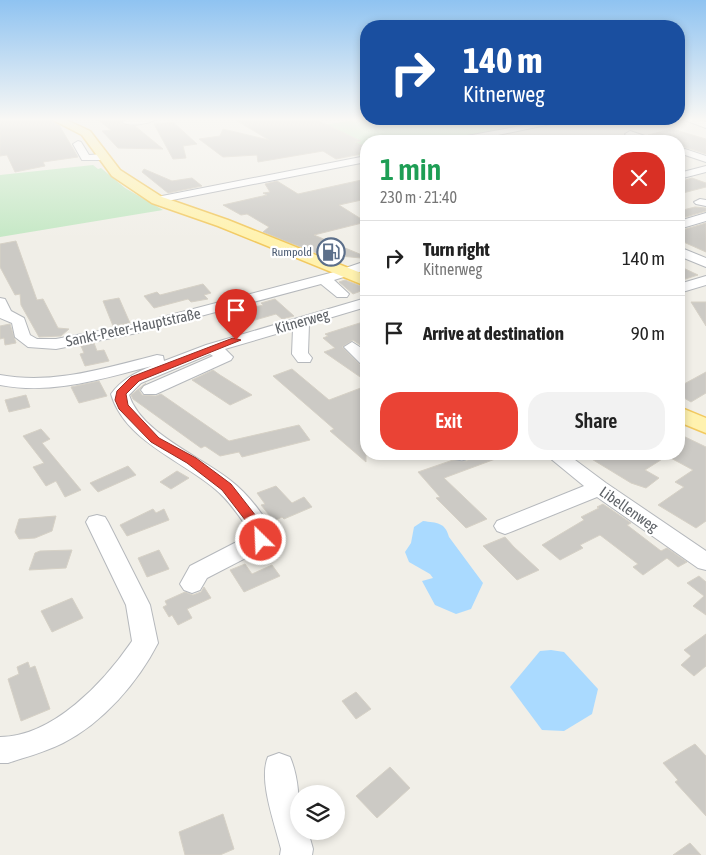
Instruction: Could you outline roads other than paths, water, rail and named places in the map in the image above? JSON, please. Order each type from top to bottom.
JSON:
[{"type":"main road","points":[[105,159],[116,173],[157,200],[230,226],[360,278]]},
{"type":"main road","points":[[685,417],[706,426]]},
{"type":"street","points":[[157,200],[360,160]]},
{"type":"street","points":[[685,174],[706,169]]},
{"type":"street","points":[[685,223],[706,218]]},
{"type":"street","points":[[685,254],[706,263]]},
{"type":"street","name":"Sankt-Peter-Hauptstraße","points":[[0,302],[6,319],[19,321],[23,337],[34,344],[56,344],[137,328],[324,280],[360,267]]},
{"type":"street","points":[[324,280],[342,294]]},
{"type":"street","points":[[685,287],[706,280]]},
{"type":"street","name":"Kitnerweg","points":[[260,529],[226,487],[192,461],[155,440],[123,406],[120,394],[135,379],[216,347],[360,304]]},
{"type":"street","points":[[301,322],[300,354],[304,358]]},
{"type":"street","points":[[0,380],[16,385],[45,384],[216,347],[225,357],[150,390]]},
{"type":"street","points":[[352,347],[360,354]]},
{"type":"street","name":"Libellenweg","points":[[563,460],[599,488],[706,562]]},
{"type":"street","points":[[505,526],[599,488]]},
{"type":"street","points":[[0,750],[8,750],[58,732],[99,702],[124,676],[145,643],[138,605],[97,522]]},
{"type":"street","points":[[192,584],[198,572],[261,540],[263,534],[260,529]]},
{"type":"street","points":[[279,767],[282,790],[297,849],[296,855]]},
{"type":"water","points":[[423,521],[440,524],[445,528],[449,537],[483,583],[471,609],[456,614],[435,605],[422,581],[433,578],[430,574],[409,562],[405,552],[411,543],[414,527]]},
{"type":"water","points":[[540,651],[564,652],[598,689],[592,714],[564,731],[542,730],[510,687]]},
{"type":"place","name":"Rumpold","points":[[331,252]]}]
